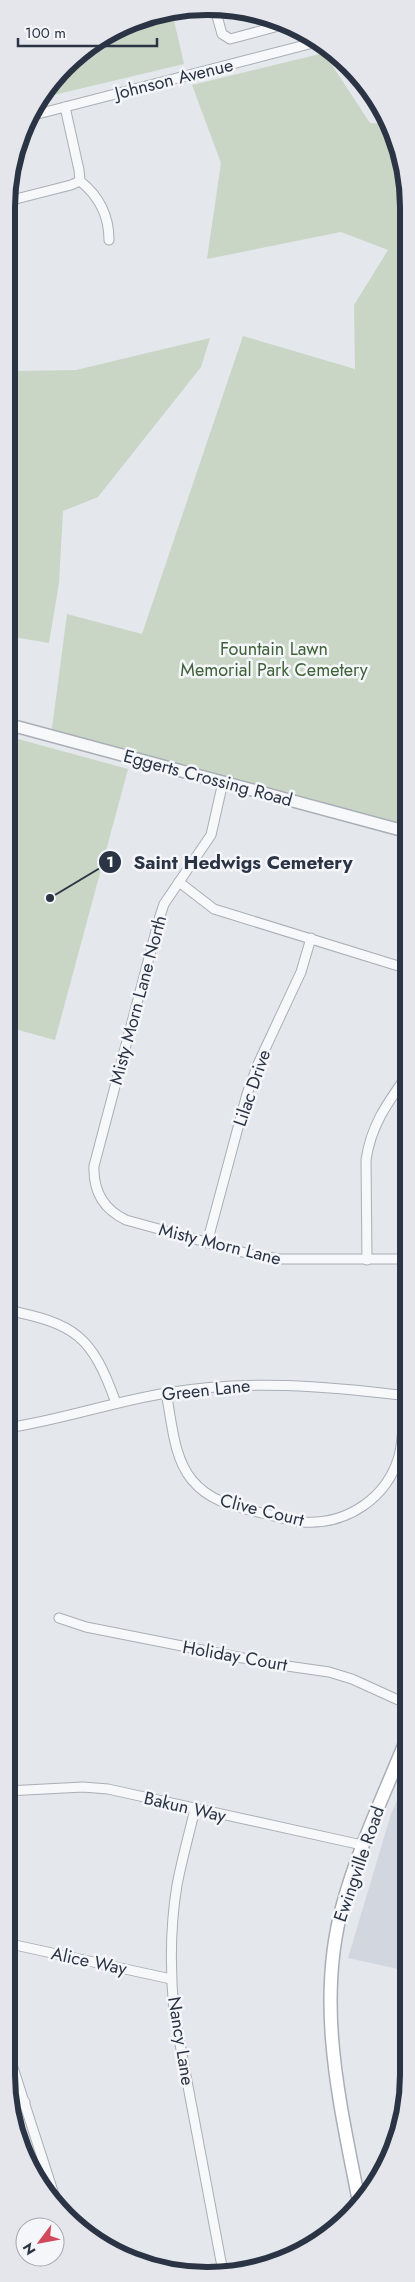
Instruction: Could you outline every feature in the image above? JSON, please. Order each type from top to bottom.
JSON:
[{"type":"main road","name":"Ewingville Road","points":[[358,2195],[331,2047],[331,1968],[342,1905],[362,1845],[400,1755]]},
{"type":"street","points":[[217,15],[222,34],[230,38],[274,27]]},
{"type":"street","name":"Johnson Avenue","points":[[40,114],[309,44]]},
{"type":"street","points":[[65,107],[80,170],[80,181]]},
{"type":"street","points":[[15,199],[80,181]]},
{"type":"street","points":[[80,181],[94,192],[102,205],[109,240]]},
{"type":"street","name":"Eggerts Crossing Road","points":[[15,726],[400,827]]},
{"type":"street","name":"Misty Morn Lane North","points":[[101,1200],[96,1189],[94,1166],[160,916],[164,904],[211,835],[223,782]]},
{"type":"street","points":[[179,882],[214,909],[400,966]]},
{"type":"street","name":"Lilac Drive","points":[[208,1242],[247,1094],[258,1064],[301,972],[311,938]]},
{"type":"street","points":[[367,1260],[366,1160],[368,1144],[382,1110],[400,1085]]},
{"type":"street","name":"Misty Morn Lane","points":[[101,1200],[112,1212],[126,1220],[254,1255],[293,1261],[400,1259]]},
{"type":"street","points":[[15,1312],[54,1322],[76,1334],[97,1358],[104,1370],[116,1403]]},
{"type":"street","name":"Green Lane","points":[[15,1426],[166,1393],[216,1386],[280,1384],[322,1386],[400,1394]]},
{"type":"street","name":"Clive Court","points":[[166,1393],[179,1455],[184,1467],[199,1488],[209,1496],[230,1505],[301,1522],[317,1522],[344,1516],[357,1510],[380,1491],[388,1480],[399,1456],[400,1447]]},
{"type":"street","name":"Holiday Court","points":[[59,1618],[96,1629],[273,1664],[329,1672],[352,1679],[400,1701]]},
{"type":"street","name":"Bakun Way","points":[[15,1791],[83,1787],[108,1789],[362,1845]]},
{"type":"street","name":"Nancy Lane","points":[[195,1809],[178,1883],[173,1918],[171,1979],[174,2012],[222,2267]]},
{"type":"street","name":"Alice Way","points":[[15,1945],[171,1979]]},
{"type":"street","points":[[15,2073],[52,2188]]},
{"type":"street","points":[[18,2104],[25,2102]]},
{"type":"shaded area","points":[[400,1794],[400,1969],[348,1958],[391,1814]]},
{"type":"green space","points":[[173,18],[184,64],[51,96],[71,71],[101,47],[122,35],[146,25],[170,19]]},
{"type":"green space","name":"Fountain Lawn Memorial Park Cemetery","points":[[323,53],[370,123],[381,124],[390,146],[400,195],[400,829],[51,736],[67,614],[142,634],[243,336],[355,369],[354,305],[388,250],[341,232],[207,259],[221,163],[192,85]]},
{"type":"green space","points":[[210,338],[201,367],[98,497],[63,511],[59,583],[49,643],[15,637],[15,579],[17,563],[15,362],[18,371],[76,370]]},
{"type":"green space","points":[[15,738],[128,769],[55,1040],[15,1029]]},
{"type":"place","name":"Saint Hedwigs Cemetery","points":[[50,898]]}]
